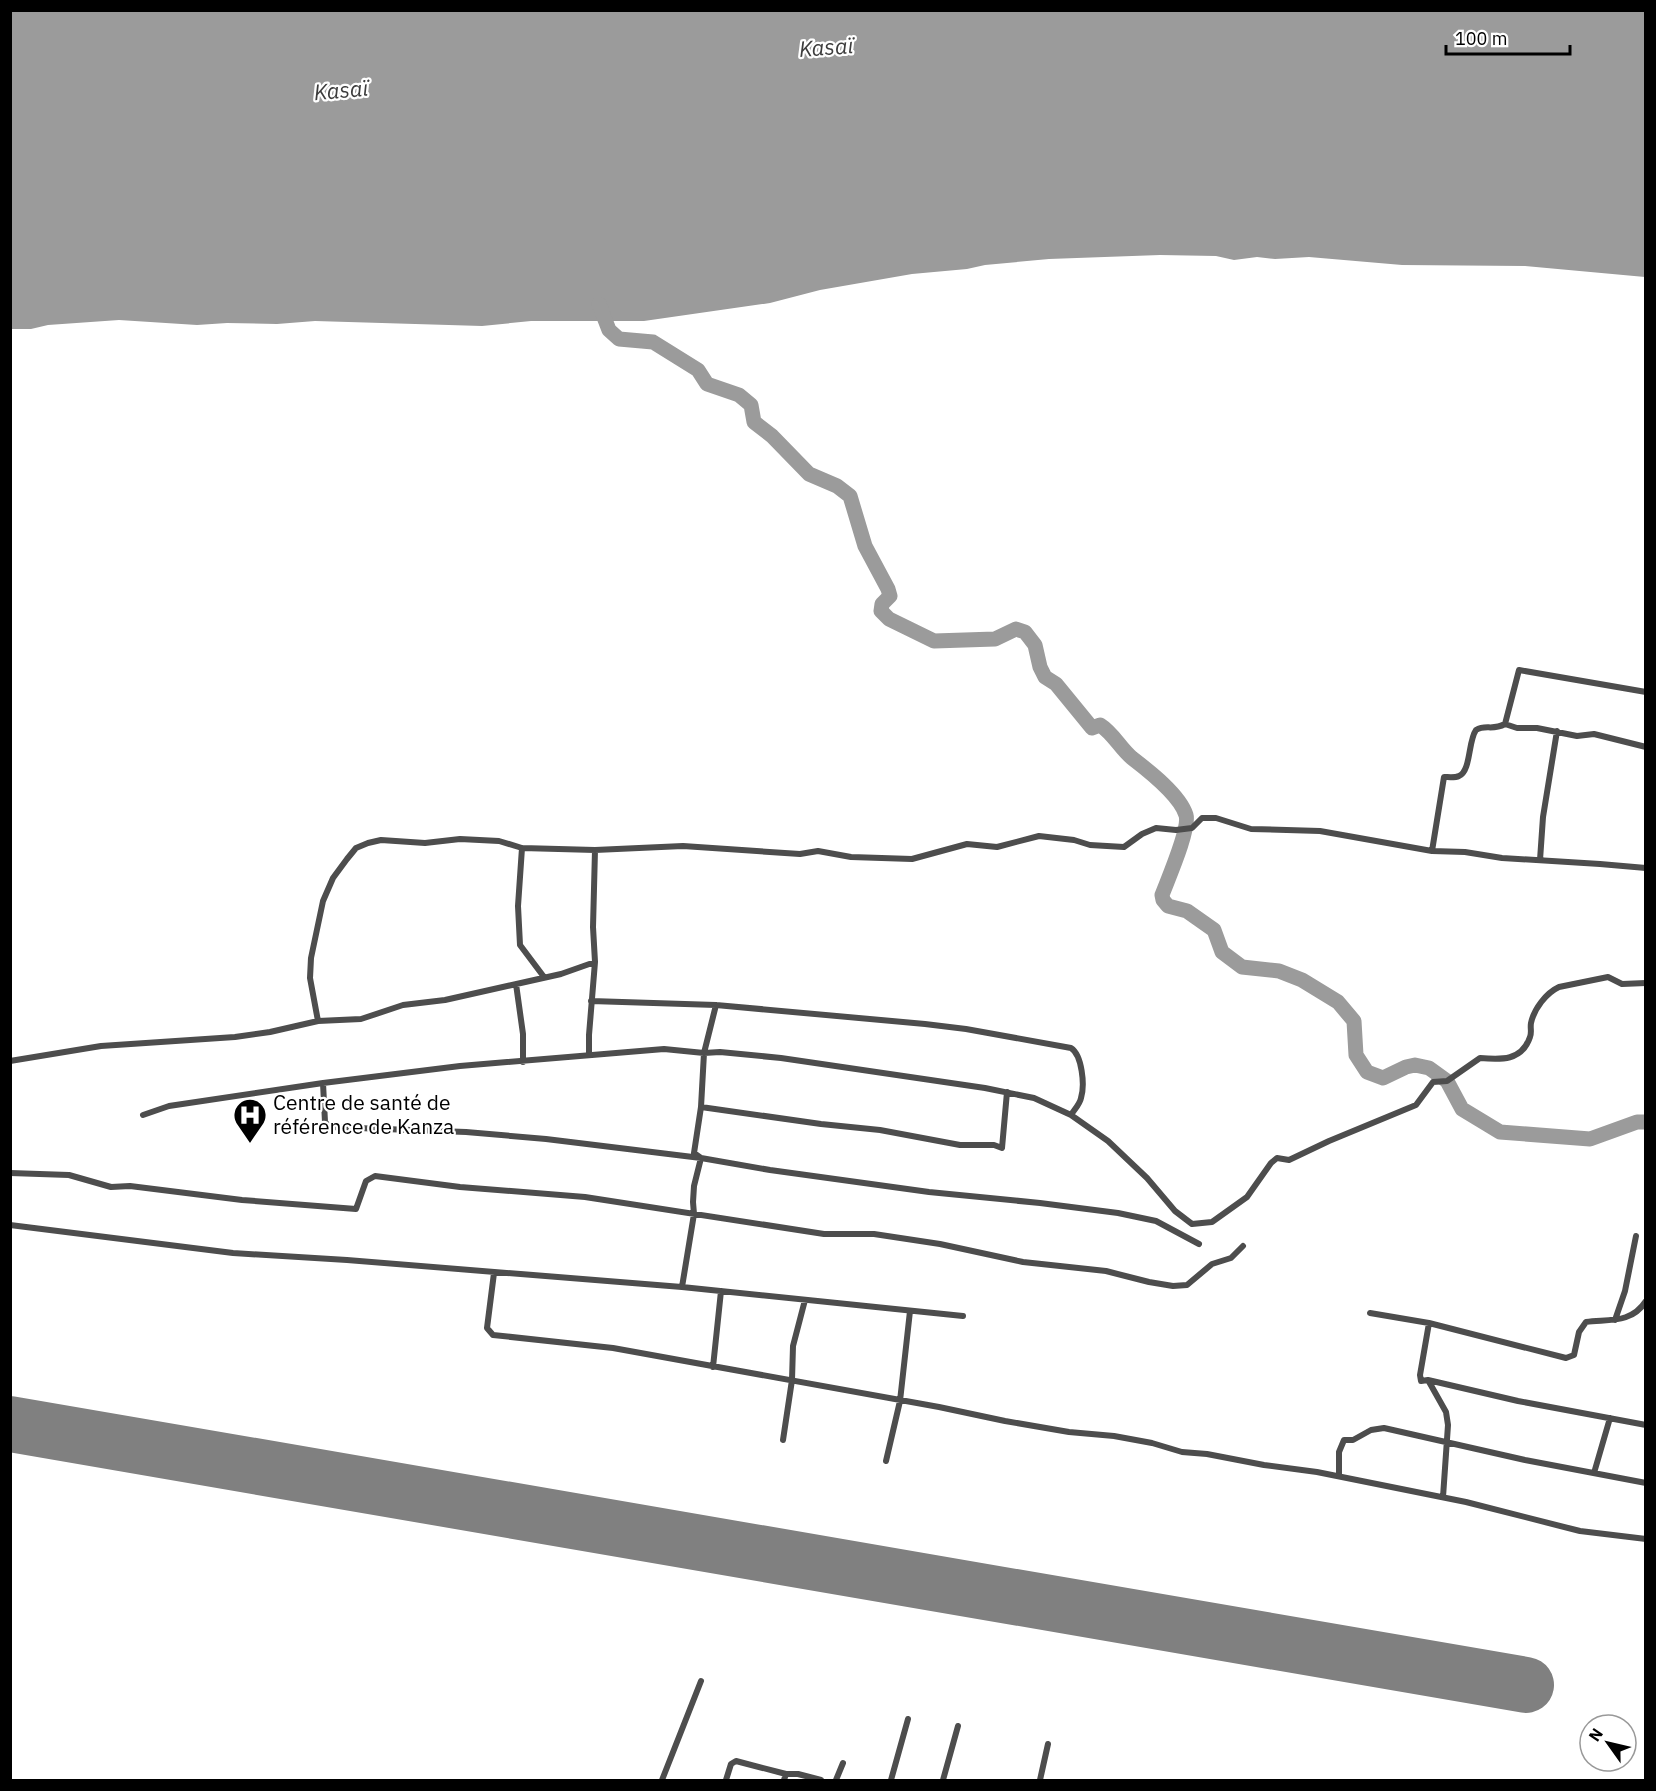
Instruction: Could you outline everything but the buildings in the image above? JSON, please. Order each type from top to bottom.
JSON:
[{"type":"street","points":[[1432,851],[1444,777],[1458,777],[1463,773],[1471,740],[1476,730],[1483,727],[1497,729],[1505,724],[1519,670],[1646,692]]},
{"type":"street","points":[[1505,724],[1517,728],[1557,731],[1577,736],[1593,734],[1646,747]]},
{"type":"street","points":[[1540,860],[1543,817],[1557,731]]},
{"type":"street","points":[[318,1021],[310,978],[314,940],[323,901],[333,878],[356,848],[381,840],[425,843],[460,839],[500,841],[522,848],[595,850],[683,846],[800,854],[818,850],[851,857],[912,859],[967,844],[997,847],[1039,836],[1058,837],[1090,845],[1124,847],[1142,834],[1156,828],[1176,830],[1192,828],[1202,818],[1216,818],[1251,829],[1320,831],[1432,851],[1646,868]]},
{"type":"street","points":[[522,848],[518,906],[520,945],[544,977]]},
{"type":"street","points":[[589,1056],[594,962],[595,850]]},
{"type":"street","points":[[10,1061],[101,1046],[270,1032],[318,1021],[361,1019],[403,1005],[445,1000],[561,974],[594,962]]},
{"type":"street","points":[[143,1114],[169,1106],[323,1083],[460,1066],[664,1049],[781,1058],[1034,1098],[1071,1115],[1108,1141],[1147,1178],[1175,1211],[1192,1224],[1212,1222],[1247,1197],[1277,1158],[1289,1160],[1416,1105],[1432,1082],[1447,1081],[1480,1058],[1510,1059],[1519,1054],[1531,1035],[1534,1015],[1542,1000],[1551,990],[1608,977],[1622,984],[1646,983]]},
{"type":"street","points":[[516,984],[523,1034],[523,1062]]},
{"type":"street","points":[[591,1001],[717,1005],[966,1029],[1071,1048],[1078,1055],[1082,1073],[1081,1099],[1071,1115]]},
{"type":"street","points":[[701,1158],[694,1153],[701,1107],[704,1053],[717,1005]]},
{"type":"street","points":[[323,1083],[325,1122],[330,1127],[477,1133],[546,1139],[701,1158],[883,1186],[1118,1213],[1156,1221],[1199,1244]]},
{"type":"street","points":[[701,1107],[821,1125],[880,1130],[960,1145],[994,1145],[1002,1148],[1007,1092]]},
{"type":"street","points":[[682,1287],[694,1214],[694,1186],[701,1158]]},
{"type":"street","points":[[10,1173],[69,1175],[111,1187],[130,1186],[242,1200],[356,1209],[366,1181],[375,1176],[585,1197],[824,1234],[874,1234],[940,1244],[1023,1262],[1106,1271],[1173,1286],[1187,1285],[1212,1264],[1231,1258],[1243,1246]]},
{"type":"street","points":[[10,1225],[233,1253],[682,1287],[963,1316]]},
{"type":"street","points":[[1615,1320],[1625,1291],[1636,1236]]},
{"type":"street","points":[[495,1273],[487,1328],[493,1335],[613,1348],[1069,1432],[1114,1436],[1152,1443],[1182,1452],[1207,1454],[1339,1476],[1443,1497],[1580,1531],[1646,1539]]},
{"type":"street","points":[[713,1367],[722,1291]]},
{"type":"street","points":[[783,1440],[792,1380],[793,1346],[805,1300]]},
{"type":"street","points":[[1370,1313],[1429,1323],[1566,1358],[1574,1355],[1579,1332],[1586,1322],[1615,1320],[1632,1314],[1646,1301]]},
{"type":"street","points":[[886,1461],[900,1401],[910,1311]]},
{"type":"street","points":[[1429,1323],[1420,1375],[1421,1381],[1428,1380],[1518,1401],[1646,1425]]},
{"type":"street","points":[[1428,1380],[1446,1412],[1448,1443],[1443,1497]]},
{"type":"street","points":[[1594,1473],[1610,1418]]},
{"type":"street","points":[[1339,1476],[1339,1452],[1344,1440],[1353,1440],[1384,1428],[1646,1483]]},
{"type":"street","points":[[662,1780],[701,1681]]},
{"type":"street","points":[[891,1780],[908,1719]]},
{"type":"street","points":[[943,1780],[958,1726]]},
{"type":"street","points":[[1040,1780],[1048,1744]]},
{"type":"street","points":[[726,1780],[731,1764],[736,1761],[785,1778],[798,1774],[821,1780]]},
{"type":"street","points":[[836,1780],[843,1763]]},
{"type":"water","name":"Kasaï","points":[[10,11],[1645,11],[1645,277],[1525,266],[1402,265],[1309,257],[1275,259],[1257,257],[1234,260],[1216,256],[1160,255],[1049,259],[912,274],[820,290],[770,303],[644,321],[531,321],[482,326],[315,321],[197,325],[119,320],[11,329]]},
{"type":"waterway","points":[[599,304],[609,330],[619,339],[653,342],[698,370],[707,384],[739,395],[751,405],[754,422],[772,436],[809,474],[837,486],[850,496],[865,546],[888,589],[890,596],[882,604],[881,611],[889,619],[934,641],[995,639],[1016,629],[1025,632],[1035,645],[1045,677],[1056,684],[1092,728],[1100,725],[1105,728],[1128,754],[1171,792],[1183,807],[1186,815],[1185,831],[1162,895],[1163,900],[1168,906],[1187,911],[1214,930],[1222,952],[1242,967],[1279,971],[1302,980],[1338,1002],[1354,1021],[1356,1055],[1367,1072],[1383,1078],[1415,1065],[1429,1068],[1447,1081],[1462,1109],[1500,1132],[1590,1139],[1637,1122],[1646,1122]]},
{"type":"runway","points":[[10,1424],[1526,1685]]},
{"type":"place","name":"Centre de santé de référence de Kanza","points":[[250,1144]]}]
